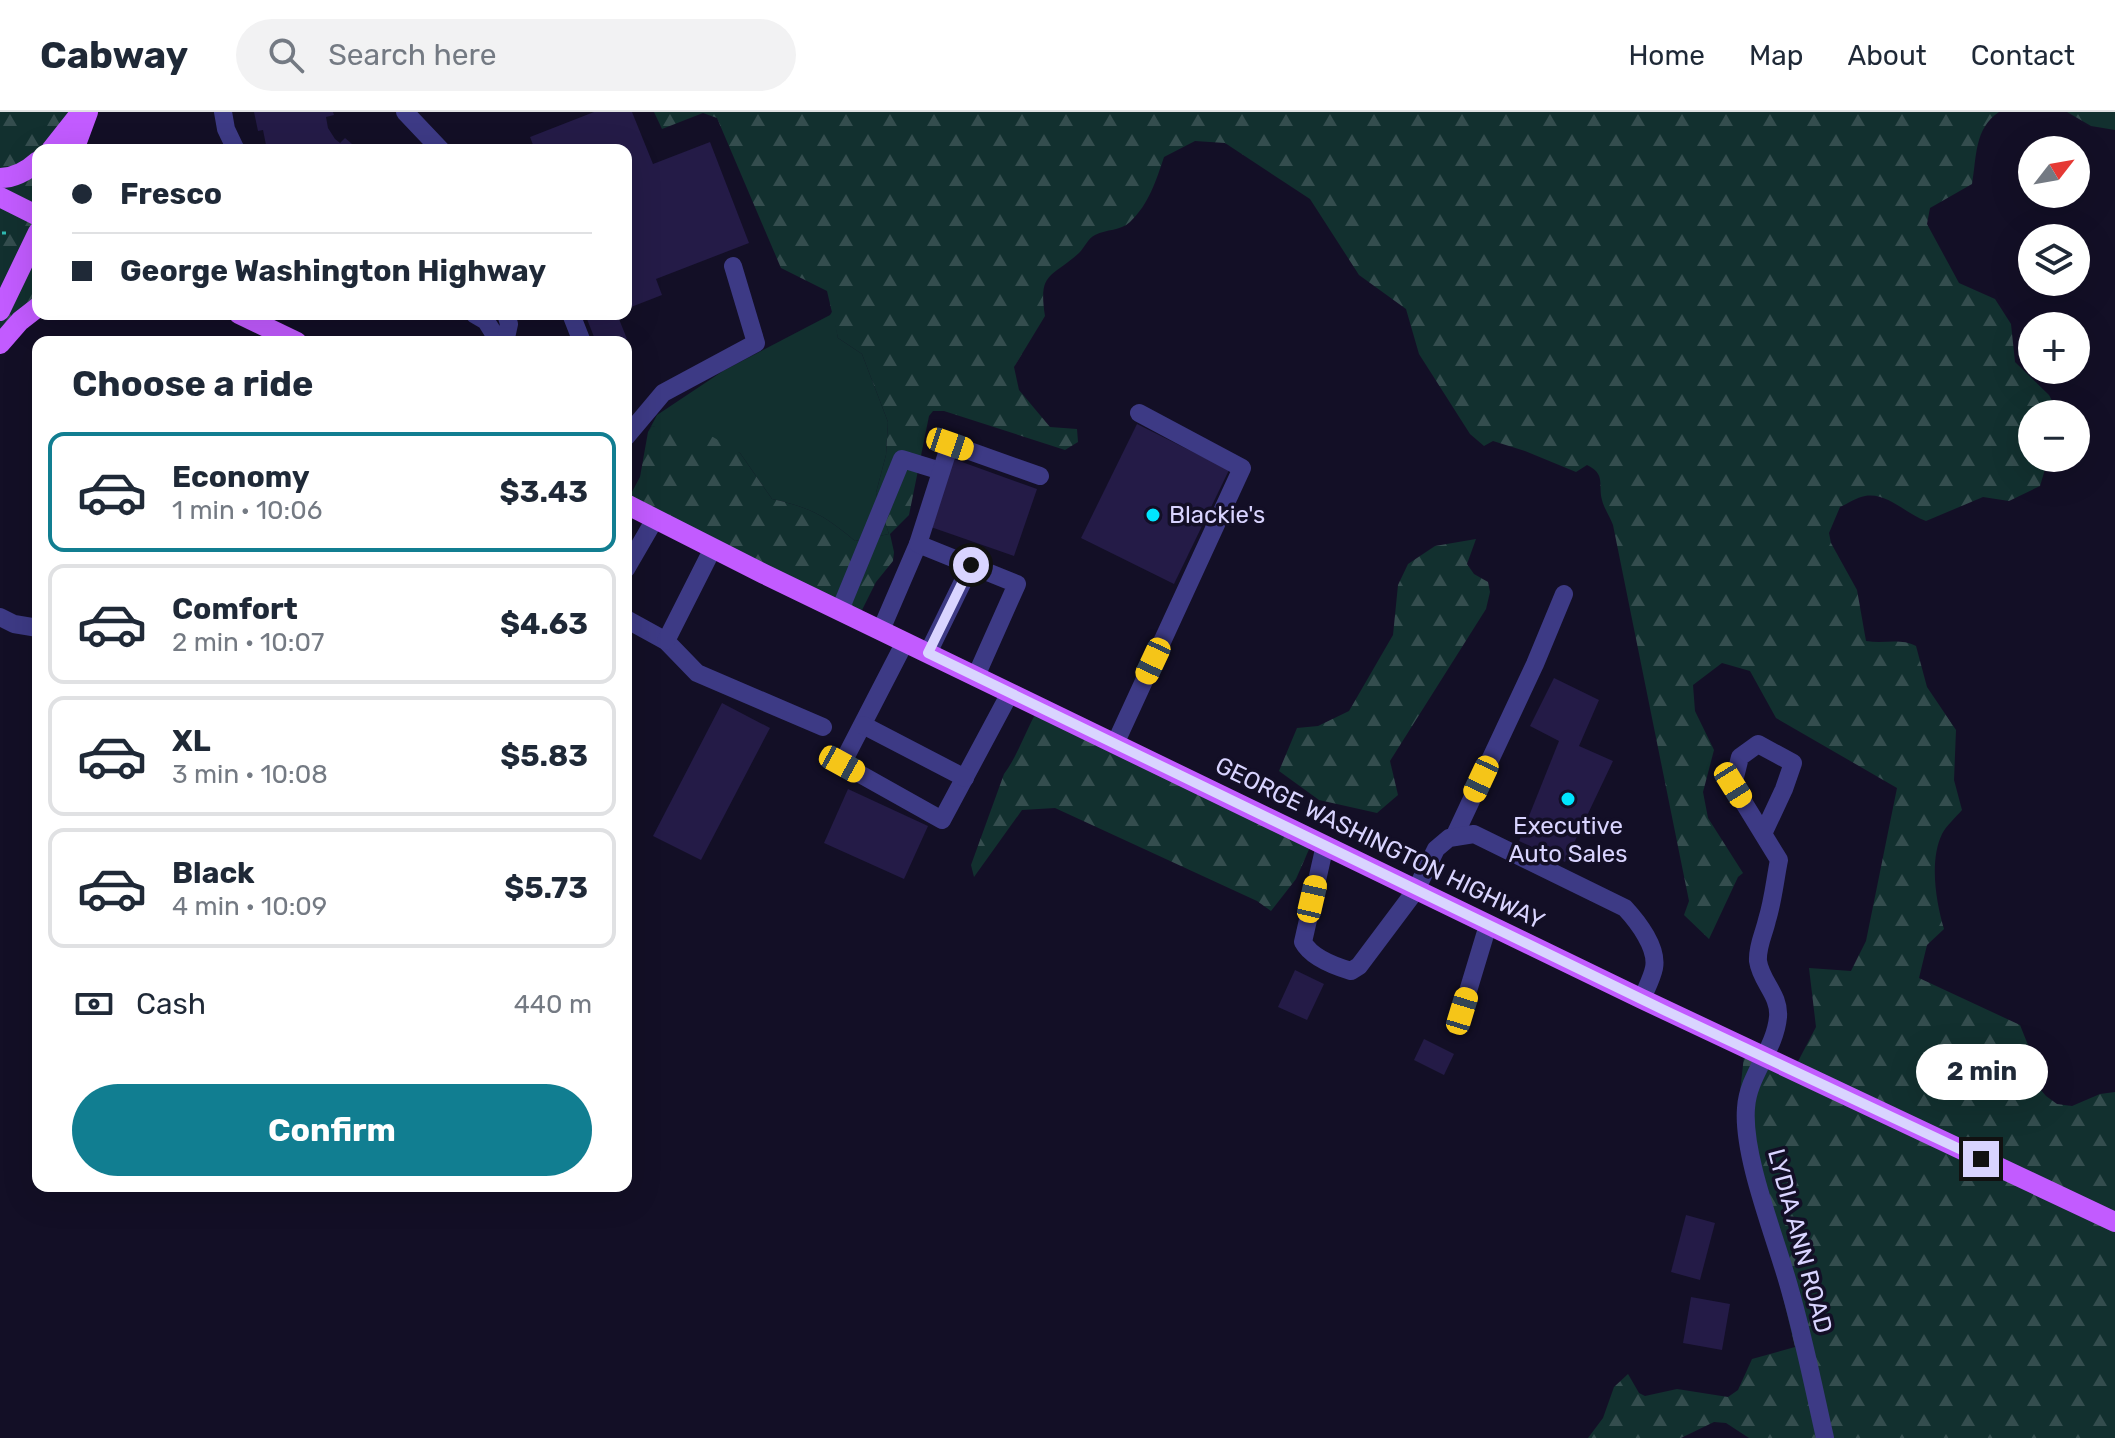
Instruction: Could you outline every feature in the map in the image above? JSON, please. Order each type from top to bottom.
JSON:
[{"type":"main road","points":[[56,144],[81,112]]},
{"type":"main road","points":[[77,144],[90,112]]},
{"type":"main road","points":[[86,144],[90,112]]},
{"type":"main road","points":[[0,178],[9,178],[32,165]]},
{"type":"main road","points":[[0,197],[32,213]]},
{"type":"main road","points":[[0,311],[32,244]]},
{"type":"main road","points":[[0,344],[32,312]]},
{"type":"main road","points":[[251,320],[285,336]]},
{"type":"main road","name":"GEORGE WASHINGTON HIGHWAY","points":[[632,507],[1488,925],[2115,1222]]},
{"type":"street","points":[[223,112],[233,144]]},
{"type":"street","points":[[405,112],[435,144]]},
{"type":"street","points":[[632,430],[663,393],[756,343],[733,266]]},
{"type":"street","points":[[1115,744],[1242,468],[1139,413]]},
{"type":"street","points":[[881,630],[918,544],[950,444],[1040,476]]},
{"type":"street","points":[[840,610],[902,459],[941,471]]},
{"type":"street","points":[[632,559],[655,519]]},
{"type":"street","points":[[918,544],[1017,584],[976,676]]},
{"type":"street","points":[[666,641],[713,548]]},
{"type":"street","points":[[928,653],[971,565]]},
{"type":"street","points":[[1454,837],[1535,664],[1564,594]]},
{"type":"street","points":[[0,617],[14,624],[32,627]]},
{"type":"street","points":[[632,622],[666,641],[697,673],[823,727]]},
{"type":"street","points":[[905,642],[842,764],[942,820],[1010,693]]},
{"type":"street","points":[[863,725],[965,778]]},
{"type":"street","points":[[1325,845],[1303,942],[1307,950],[1339,968],[1351,971],[1359,966],[1416,890],[1436,849],[1454,837],[1474,834],[1625,908],[1639,923],[1654,956],[1654,968],[1642,999]]},
{"type":"street","name":"LYDIA ANN ROAD","points":[[1763,834],[1779,860],[1759,944],[1758,961],[1778,1007],[1774,1034],[1752,1082],[1746,1107],[1749,1149],[1791,1292],[1825,1438]]},
{"type":"street","points":[[1462,1011],[1488,925]]},
{"type":"path","points":[[7,233],[10,224]]},
{"type":"green space","points":[[0,112],[92,112],[79,144],[32,144],[32,314],[0,345]]},
{"type":"green space","points":[[654,112],[1999,112],[1981,135],[1972,184],[1930,208],[1927,224],[1959,283],[1995,299],[2011,324],[2018,384],[2038,384],[2052,400],[2018,400],[2018,472],[2044,472],[2040,486],[2009,501],[1983,497],[1926,521],[1889,500],[1865,496],[1840,507],[1829,533],[1831,543],[1857,590],[1866,641],[1904,642],[1916,646],[1927,687],[1956,730],[1954,780],[1962,810],[1944,831],[1938,845],[1935,882],[1944,929],[1927,945],[1919,978],[2020,1025],[2028,1045],[2030,1077],[2057,1104],[2072,1106],[2100,1094],[2115,1092],[2115,1438],[1749,1438],[1726,1423],[1714,1422],[1681,1438],[1588,1438],[1603,1418],[1614,1387],[1628,1374],[1639,1393],[1645,1396],[1677,1389],[1728,1397],[1738,1390],[1752,1359],[1795,1347],[1738,1110],[1744,1056],[1793,1071],[1816,1027],[1809,968],[1851,971],[1866,941],[1897,788],[1776,718],[1750,671],[1722,663],[1693,685],[1695,711],[1714,750],[1703,792],[1708,818],[1743,873],[1738,877],[1709,939],[1684,915],[1689,901],[1613,525],[1602,500],[1597,472],[1587,465],[1576,472],[1493,441],[1484,446],[1470,434],[1419,354],[1406,309],[1359,275],[1310,199],[1225,143],[1195,141],[1164,157],[1155,183],[1137,215],[1122,227],[1093,236],[1045,283],[1045,316],[1014,367],[1019,390],[1050,427],[1077,429],[1078,442],[1065,450],[944,411],[933,411],[929,416],[909,515],[890,534],[893,561],[876,582],[857,620],[632,506],[632,492],[640,477],[648,432],[652,426],[713,437],[740,453],[772,499],[816,514],[855,541],[889,534],[876,493],[886,455],[888,422],[862,354],[838,338],[827,291],[781,268],[717,118],[703,113],[662,129]]},
{"type":"green space","points":[[2067,112],[2115,112],[2115,130],[2091,126]]},
{"type":"green space","points":[[833,310],[838,338],[862,354],[888,422],[886,455],[876,493],[889,534],[855,541],[816,514],[772,499],[740,453],[652,426],[648,432],[657,415],[723,371],[830,315]]},
{"type":"green space","points":[[1476,539],[1467,564],[1474,574],[1488,582],[1490,592],[1486,609],[1390,761],[1398,795],[1377,813],[1319,800],[1279,771],[1297,728],[1318,726],[1349,711],[1393,635],[1398,585],[1408,564],[1435,546]]},
{"type":"green space","points":[[1037,711],[1310,847],[1296,879],[1271,911],[1257,901],[1055,808],[1022,810],[974,877],[971,865],[1004,774]]},
{"type":"building","points":[[254,112],[333,112],[334,115],[326,117],[328,128],[340,143],[345,138],[352,144],[266,144],[263,130],[258,131]]},
{"type":"building","points":[[594,112],[632,112],[653,164],[710,142],[749,243],[656,279],[662,295],[632,307],[632,144],[533,144],[530,137]]},
{"type":"building","points":[[587,320],[619,320],[626,336],[594,336]]},
{"type":"building","points":[[1137,424],[1229,470],[1174,584],[1081,538]]},
{"type":"building","points":[[951,458],[1037,489],[1014,556],[928,526]]},
{"type":"building","points":[[1554,678],[1599,700],[1579,746],[1613,761],[1565,862],[1519,841],[1559,741],[1530,726]]},
{"type":"building","points":[[722,703],[770,728],[701,860],[653,836]]},
{"type":"building","points":[[848,789],[928,826],[904,879],[824,843]]},
{"type":"building","points":[[1295,970],[1324,984],[1307,1020],[1278,1007]]},
{"type":"building","points":[[1424,1039],[1454,1054],[1444,1075],[1414,1060]]},
{"type":"building","points":[[1686,1215],[1715,1223],[1700,1280],[1671,1272]]},
{"type":"building","points":[[1691,1297],[1730,1304],[1722,1350],[1683,1343]]},
{"type":"place","name":"Blackie's","points":[[1153,515]]},
{"type":"place","name":"Executive Auto Sales","points":[[1568,799]]},
{"type":"route","points":[[971,565],[928,653],[1666,1011],[1981,1159]]}]
